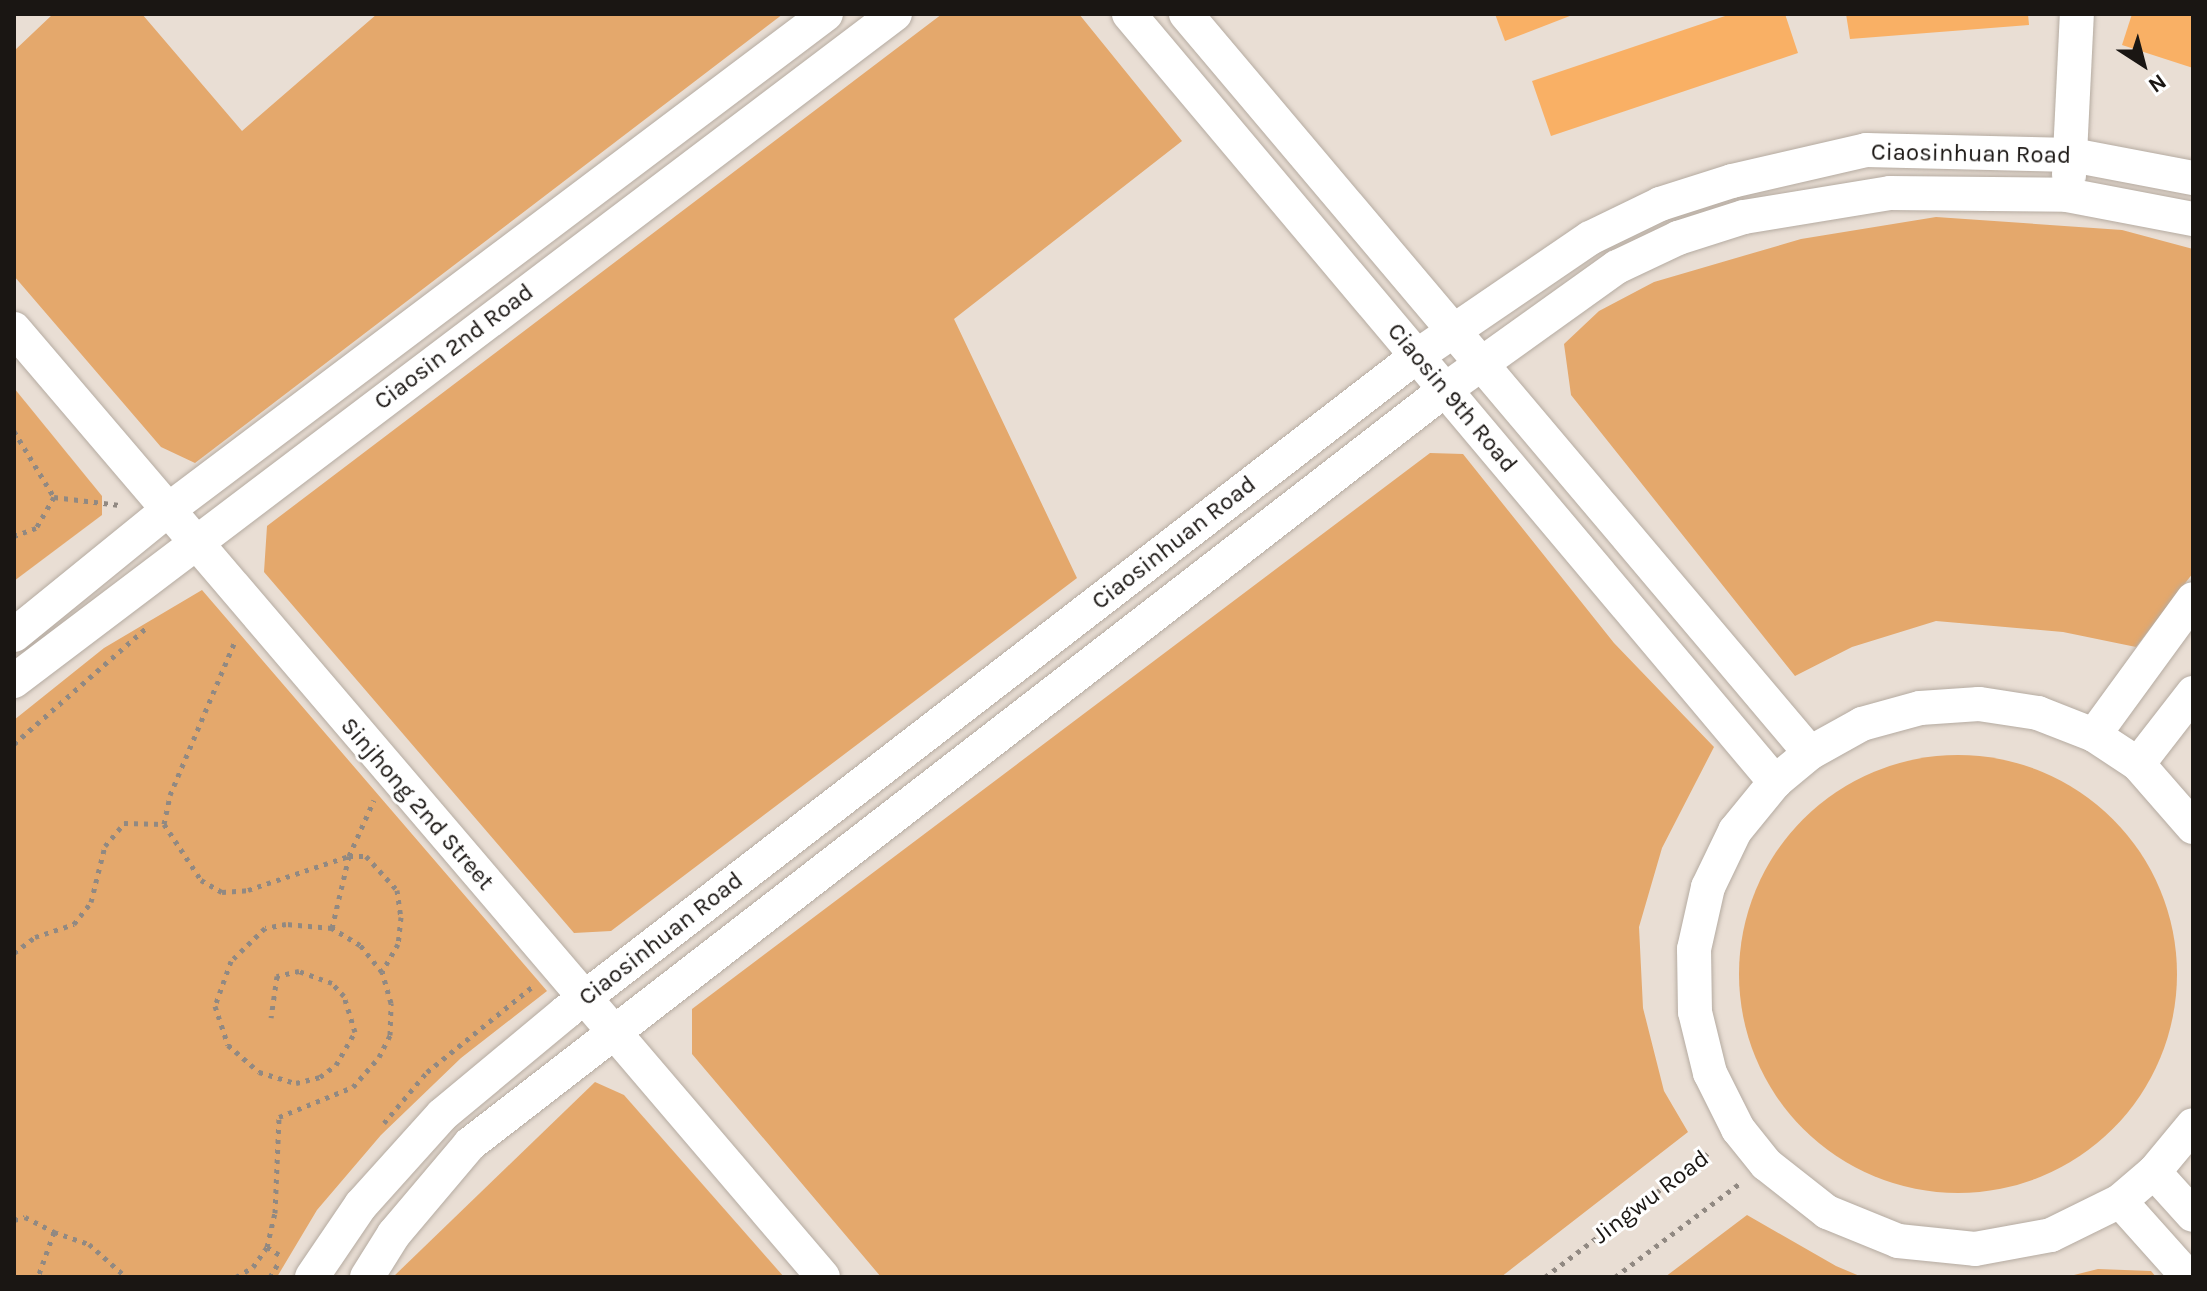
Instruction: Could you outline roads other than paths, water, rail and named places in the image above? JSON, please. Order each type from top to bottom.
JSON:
[{"type":"street","name":"Ciaosin 2nd Road","points":[[14,635],[168,510],[826,14]]},
{"type":"street","name":"Ciaosin 2nd Road","points":[[14,681],[895,14]]},
{"type":"street","name":"Ciaosin 9th Road","points":[[1129,14],[1775,782]]},
{"type":"street","name":"Ciaosin 9th Road","points":[[1186,14],[1810,753]]},
{"type":"street","points":[[2067,195],[2072,155],[2077,14]]},
{"type":"street","name":"Ciaosinhuan Road","points":[[312,1277],[361,1205],[442,1115],[584,998],[1417,356],[1590,238],[1660,204],[1732,181],[1866,150],[2072,155],[2193,178]]},
{"type":"street","name":"Ciaosinhuan Road","points":[[367,1277],[394,1234],[470,1144],[612,1031],[1445,390],[1617,267],[1678,238],[1744,217],[1890,193],[2067,195],[2193,219]]},
{"type":"street","name":"Sinjhong 2nd Street","points":[[14,329],[823,1277]]},
{"type":"street","points":[[2094,735],[2193,599]]},
{"type":"street","points":[[2138,764],[2193,693]]},
{"type":"street","points":[[2193,827],[2138,764],[2094,735],[2038,713],[1979,704],[1920,708],[1862,724],[1810,753],[1775,782],[1728,845],[1708,887],[1694,949],[1695,1012],[1710,1073],[1738,1129],[1766,1164],[1827,1212],[1898,1241],[1975,1249],[2051,1235],[2120,1201],[2154,1172],[2193,1125]]},
{"type":"street","points":[[2154,1172],[2193,1215]]},
{"type":"street","points":[[2120,1201],[2188,1277]]}]
